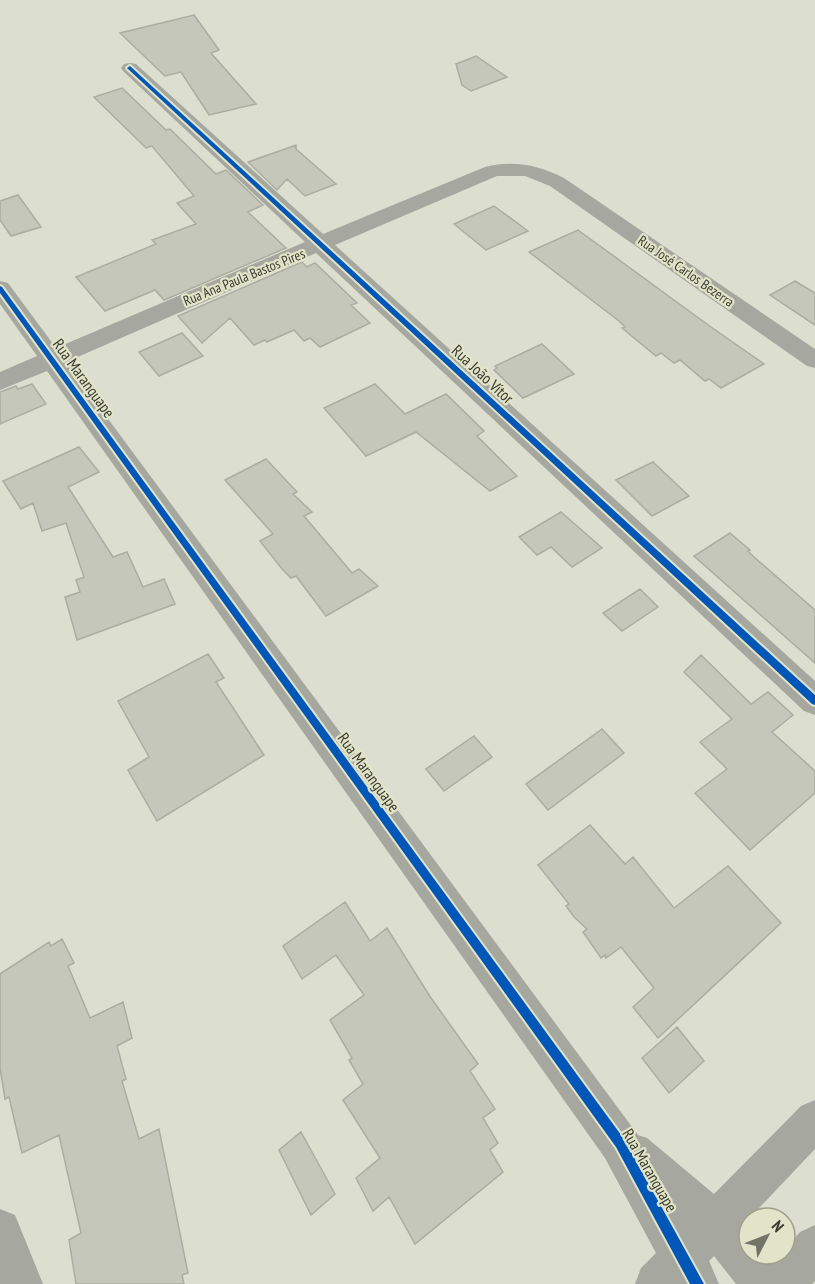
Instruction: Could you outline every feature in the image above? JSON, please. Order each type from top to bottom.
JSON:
[{"type":"street","name":"Rua João Vítor","points":[[130,68],[815,701]]},
{"type":"street","name":"Rua Ana Paula Bastos Pires","points":[[0,382],[171,306],[321,245],[492,171],[522,168],[535,171],[557,182]]},
{"type":"street","name":"Rua José Carlos Bezerra","points":[[557,182],[815,360]]},
{"type":"street","name":"Rua Maranguape","points":[[0,288],[620,1143],[679,1275]]},
{"type":"street","points":[[679,1275],[716,1223],[815,1120]]},
{"type":"street","name":"Rua Maranguape","points":[[620,1143],[716,1223],[763,1284]]},
{"type":"street","points":[[0,1230],[21,1284]]},
{"type":"street","points":[[784,1284],[815,1247]]},
{"type":"building","points":[[194,15],[219,50],[211,53],[256,104],[209,115],[181,72],[165,76],[120,33]]},
{"type":"building","points":[[476,56],[507,77],[471,91],[462,85],[456,64]]},
{"type":"building","points":[[122,88],[166,130],[170,129],[216,174],[226,170],[263,205],[248,212],[286,248],[164,300],[155,290],[105,311],[76,277],[156,244],[152,240],[196,224],[177,203],[194,196],[152,146],[146,148],[94,97]]},
{"type":"building","points":[[296,145],[296,149],[336,184],[305,196],[287,179],[277,190],[248,162]]},
{"type":"building","points":[[18,195],[41,227],[11,236],[0,220],[0,201]]},
{"type":"building","points":[[494,206],[528,231],[486,250],[454,224]]},
{"type":"building","points":[[578,230],[764,364],[721,388],[709,379],[705,381],[680,360],[674,363],[661,353],[656,356],[622,328],[625,327],[619,321],[529,252]]},
{"type":"building","points":[[302,262],[307,267],[315,263],[357,303],[351,305],[370,323],[320,347],[310,338],[304,341],[294,330],[254,345],[230,318],[202,343],[178,316]]},
{"type":"building","points":[[795,281],[815,293],[815,325],[770,295]]},
{"type":"building","points":[[182,333],[203,356],[159,376],[139,352]]},
{"type":"building","points":[[542,344],[574,374],[523,398],[494,370],[497,368],[495,366]]},
{"type":"building","points":[[32,384],[46,404],[0,424],[0,392],[16,386],[18,389]]},
{"type":"building","points":[[375,384],[405,414],[446,394],[484,431],[477,436],[517,476],[490,491],[416,432],[366,456],[324,408]]},
{"type":"building","points":[[79,447],[99,472],[68,487],[113,557],[127,552],[143,587],[164,579],[175,604],[77,640],[65,597],[80,592],[76,580],[84,577],[66,523],[42,531],[33,503],[21,509],[3,481]]},
{"type":"building","points":[[266,459],[297,492],[293,494],[312,512],[304,516],[352,573],[359,569],[378,586],[326,616],[296,576],[291,578],[282,569],[260,541],[273,534],[225,480]]},
{"type":"building","points":[[653,462],[689,496],[652,516],[616,480]]},
{"type":"building","points":[[561,512],[602,548],[572,567],[551,547],[537,555],[519,537]]},
{"type":"building","points":[[730,533],[815,610],[815,663],[694,556]]},
{"type":"building","points":[[640,589],[658,607],[622,631],[603,613]]},
{"type":"building","points":[[208,654],[224,678],[216,682],[264,755],[157,821],[128,770],[149,757],[118,701]]},
{"type":"building","points":[[701,655],[751,704],[768,692],[793,715],[772,732],[815,771],[815,793],[750,850],[695,793],[727,769],[700,742],[732,719],[684,672]]},
{"type":"building","points":[[602,729],[624,753],[548,810],[526,784]]},
{"type":"building","points":[[474,736],[492,757],[444,791],[426,769]]},
{"type":"building","points":[[590,825],[625,864],[633,857],[674,908],[728,866],[781,923],[658,1038],[633,1007],[654,988],[621,947],[606,958],[605,955],[601,958],[583,932],[587,929],[574,917],[566,906],[569,904],[538,865]]},
{"type":"building","points":[[345,902],[370,941],[387,928],[431,998],[478,1064],[470,1071],[495,1109],[483,1118],[498,1143],[490,1150],[503,1172],[415,1244],[389,1197],[373,1211],[356,1178],[380,1158],[343,1100],[363,1084],[349,1060],[352,1058],[330,1020],[364,995],[336,955],[302,979],[283,946]]},
{"type":"building","points":[[62,939],[74,963],[68,966],[90,1018],[123,1002],[132,1038],[117,1046],[126,1079],[122,1081],[139,1139],[159,1129],[188,1273],[182,1275],[184,1284],[76,1284],[69,1240],[81,1233],[59,1135],[22,1153],[9,1097],[5,1099],[0,1068],[0,974],[49,942],[51,946]]},
{"type":"building","points":[[677,1027],[704,1061],[669,1093],[642,1058]]},
{"type":"building","points":[[301,1132],[335,1194],[311,1215],[279,1150]]},
{"type":"cycle path","points":[[130,68],[815,701]]},
{"type":"cycle path","points":[[0,288],[620,1143],[697,1284]]}]
